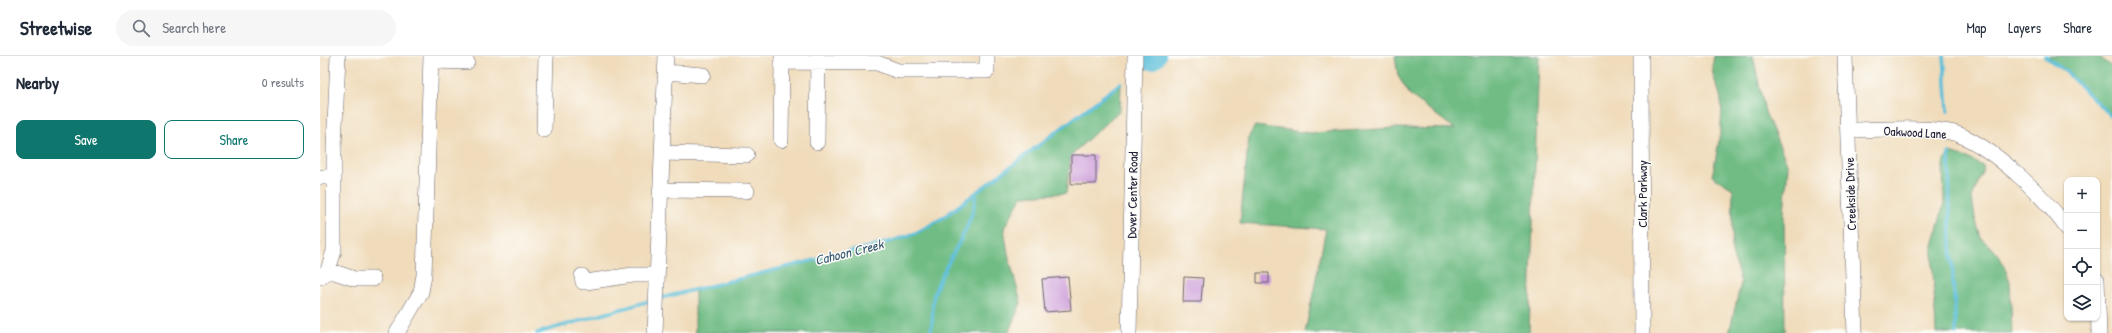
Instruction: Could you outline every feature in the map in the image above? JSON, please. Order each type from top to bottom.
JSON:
[{"type":"street","points":[[338,56],[327,177],[334,251],[324,273],[355,279],[373,279]]},
{"type":"street","points":[[544,130],[546,56]]},
{"type":"street","points":[[655,333],[666,56]]},
{"type":"street","points":[[781,140],[782,59],[818,59],[877,63],[898,71],[986,71],[987,56]]},
{"type":"street","name":"Dover Center Road","points":[[1129,333],[1135,56]]},
{"type":"street","name":"Clark Parkway","points":[[1641,56],[1642,333]]},
{"type":"street","name":"Creekside Drive","points":[[1844,56],[1855,333]]},
{"type":"street","points":[[397,333],[421,292],[424,275],[431,59],[467,62]]},
{"type":"street","points":[[817,142],[818,59]]},
{"type":"street","points":[[666,72],[703,75]]},
{"type":"street","name":"Oakwood Lane","points":[[1848,130],[1930,130],[1959,135],[2005,162],[2064,225]]},
{"type":"street","points":[[662,153],[747,155]]},
{"type":"street","points":[[660,190],[747,191]]},
{"type":"street","points":[[582,276],[583,282],[633,275],[656,280]]},
{"type":"street","points":[[2097,285],[2099,333]]},
{"type":"green space","points":[[1395,56],[1539,56],[1529,333],[1305,333],[1326,229],[1240,223],[1249,136],[1255,126],[1310,133],[1395,128],[1455,129],[1410,95],[1398,76]]},
{"type":"green space","points":[[1714,56],[1753,56],[1765,112],[1788,166],[1784,212],[1785,333],[1729,333],[1741,283],[1732,252],[1733,189],[1712,176],[1716,160],[1722,108],[1720,94],[1713,75]]},
{"type":"green space","points":[[2045,56],[2097,56],[2112,67],[2112,117],[2066,72]]},
{"type":"green space","points":[[1121,83],[1120,110],[1071,155],[1066,193],[1022,196],[1004,228],[1008,254],[1021,303],[1008,333],[695,333],[695,289],[892,241],[916,233],[944,217]]},
{"type":"green space","points":[[1949,153],[1968,158],[1984,167],[1972,198],[1975,218],[1981,238],[1999,255],[2010,281],[2012,333],[1936,333],[1932,250],[1944,203],[1943,164]]},
{"type":"building","points":[[1071,155],[1096,155],[1096,184],[1071,184]]},
{"type":"building","points":[[1257,273],[1269,273],[1269,283],[1257,283]]},
{"type":"building","points":[[1068,277],[1071,310],[1045,312],[1042,279]]},
{"type":"building","points":[[1184,277],[1203,278],[1201,302],[1183,302]]},
{"type":"waterway","name":"Cahoon Creek","points":[[1151,59],[1155,56]]},
{"type":"waterway","points":[[1944,56],[1948,111]]},
{"type":"waterway","points":[[2045,56],[2066,72],[2112,117]]},
{"type":"waterway","name":"Cahoon Creek","points":[[661,298],[892,241],[916,233],[944,217],[1121,83]]},
{"type":"waterway","points":[[1949,153],[1950,223],[1956,333]]},
{"type":"waterway","points":[[930,333],[935,291],[965,231],[974,206],[976,193]]},
{"type":"waterway","name":"Cahoon Creek","points":[[537,333],[653,300]]}]
